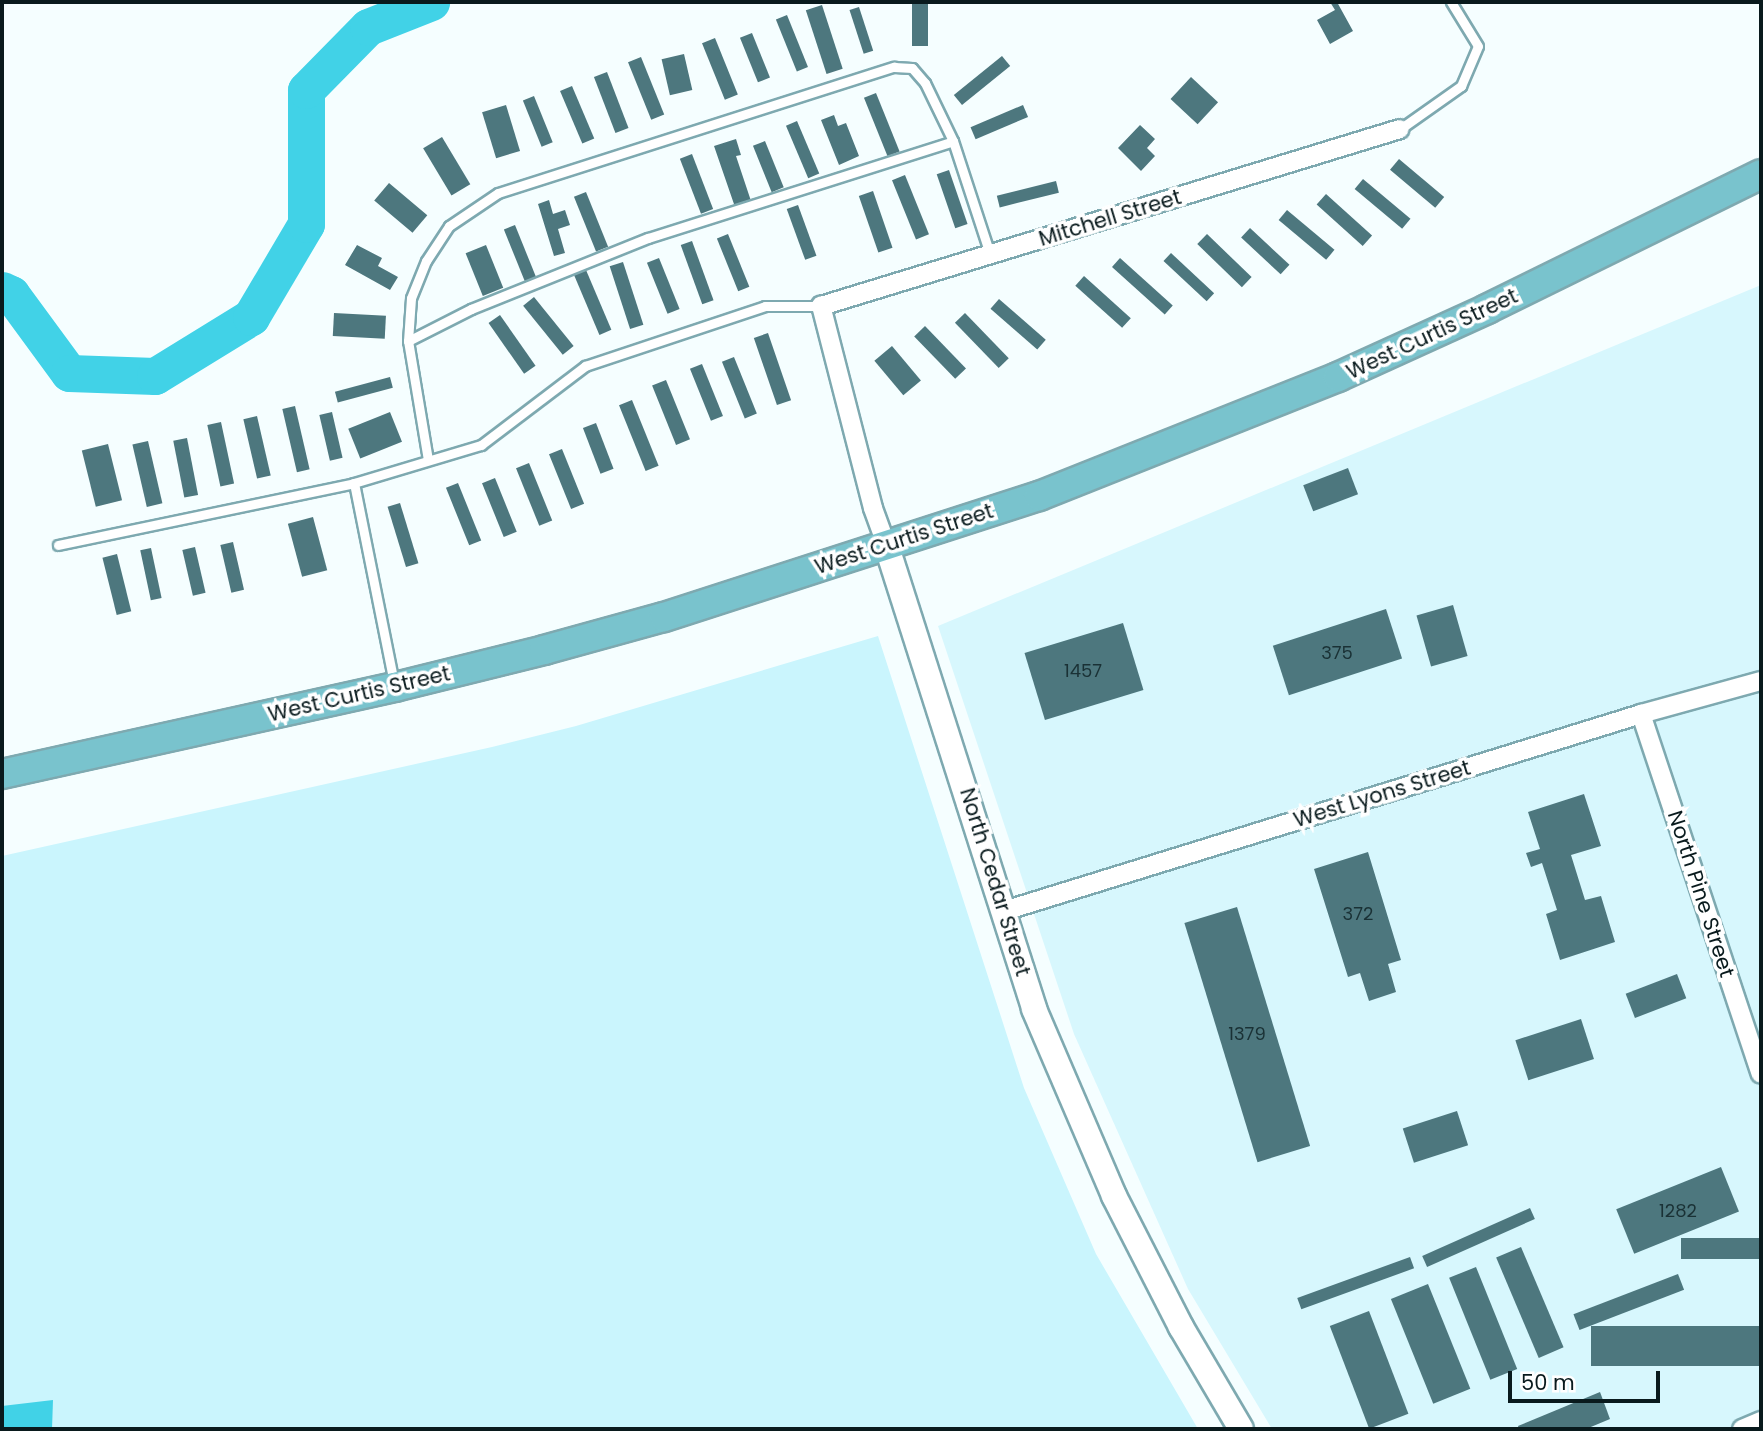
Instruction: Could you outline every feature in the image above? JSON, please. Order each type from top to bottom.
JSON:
[{"type":"main road","name":"West Curtis Street","points":[[2,774],[395,687],[664,617],[1039,496],[1338,377],[1487,309],[1761,174]]},
{"type":"street","name":"Mitchell Street","points":[[821,306],[1400,129]]},
{"type":"street","name":"North Cedar Street","points":[[821,306],[873,508],[1034,1009],[1114,1196],[1181,1327],[1241,1429]]},
{"type":"street","name":"West Lyons Street","points":[[1004,911],[1641,715],[1761,681]]},
{"type":"street","name":"North Pine Street","points":[[1641,715],[1761,1074]]},
{"type":"street","points":[[1742,1429],[1761,1421]]},
{"type":"lane","points":[[1400,129],[1461,86],[1478,46],[1451,2]]},
{"type":"lane","points":[[428,460],[408,341],[411,298],[426,261],[449,226],[498,193],[894,67],[912,68],[925,83],[953,141],[990,254]]},
{"type":"lane","points":[[408,341],[471,309],[648,238],[953,141]]},
{"type":"lane","points":[[58,544],[354,483],[481,444],[585,366],[765,306],[821,306]]},
{"type":"lane","points":[[354,483],[395,687]]},
{"type":"shaded area","points":[[1761,285],[1761,1429],[1272,1429],[1188,1289],[1074,1034],[938,626]]},
{"type":"shaded area","points":[[878,636],[1024,1088],[1096,1254],[1198,1429],[2,1429],[2,856],[576,726]]},
{"type":"water","points":[[53,1400],[52,1429],[2,1429],[2,1406]]},
{"type":"building","points":[[912,2],[928,2],[928,46],[912,46]]},
{"type":"building","points":[[1330,2],[1337,2],[1353,31],[1330,44],[1317,20],[1335,10]]},
{"type":"building","points":[[822,5],[843,69],[827,74],[806,10]]},
{"type":"building","points":[[859,7],[873,51],[864,54],[849,10]]},
{"type":"building","points":[[787,15],[808,67],[797,71],[776,19]]},
{"type":"building","points":[[752,33],[770,78],[758,82],[740,38]]},
{"type":"building","points":[[715,38],[738,95],[725,100],[702,43]]},
{"type":"building","points":[[684,54],[692,90],[670,95],[662,59]]},
{"type":"building","points":[[1002,56],[1010,66],[962,105],[954,95]]},
{"type":"building","points":[[641,57],[664,114],[651,120],[628,62]]},
{"type":"building","points":[[607,72],[629,128],[615,133],[594,77]]},
{"type":"building","points":[[1191,77],[1218,102],[1198,124],[1171,99]]},
{"type":"building","points":[[572,86],[594,138],[582,144],[560,91]]},
{"type":"building","points":[[876,93],[900,151],[888,156],[864,98]]},
{"type":"building","points":[[534,96],[553,142],[542,147],[523,100]]},
{"type":"building","points":[[506,105],[520,151],[496,158],[482,112]]},
{"type":"building","points":[[1023,105],[1028,117],[976,139],[971,127]]},
{"type":"building","points":[[834,115],[838,126],[846,123],[859,156],[839,165],[821,120]]},
{"type":"building","points":[[797,121],[819,173],[808,178],[786,126]]},
{"type":"building","points":[[1140,125],[1155,139],[1147,148],[1155,156],[1141,171],[1118,148]]},
{"type":"building","points":[[442,137],[470,184],[451,195],[423,148]]},
{"type":"building","points":[[736,139],[741,155],[736,156],[751,201],[735,207],[714,146]]},
{"type":"building","points":[[765,141],[784,187],[772,192],[753,146]]},
{"type":"building","points":[[692,154],[713,209],[701,214],[680,159]]},
{"type":"building","points":[[1399,159],[1444,197],[1435,208],[1390,170]]},
{"type":"building","points":[[949,170],[968,224],[955,228],[937,174]]},
{"type":"building","points":[[905,175],[929,234],[916,240],[892,180]]},
{"type":"building","points":[[1363,179],[1410,219],[1402,229],[1355,189]]},
{"type":"building","points":[[1056,181],[1059,193],[1000,207],[997,196]]},
{"type":"building","points":[[389,183],[427,215],[413,233],[374,201]]},
{"type":"building","points":[[873,191],[893,248],[878,253],[859,196]]},
{"type":"building","points":[[586,192],[608,247],[596,252],[574,197]]},
{"type":"building","points":[[1326,194],[1372,235],[1363,246],[1317,204]]},
{"type":"building","points":[[549,200],[553,214],[565,210],[570,225],[558,229],[565,253],[554,256],[538,204]]},
{"type":"building","points":[[798,205],[816,256],[805,260],[787,209]]},
{"type":"building","points":[[1287,210],[1334,250],[1326,260],[1279,220]]},
{"type":"building","points":[[515,225],[538,282],[527,286],[504,229]]},
{"type":"building","points":[[1250,228],[1289,265],[1281,274],[1241,238]]},
{"type":"building","points":[[728,234],[749,287],[738,291],[717,238]]},
{"type":"building","points":[[1207,234],[1252,277],[1242,287],[1197,244]]},
{"type":"building","points":[[692,241],[714,300],[702,304],[681,245]]},
{"type":"building","points":[[357,245],[382,258],[378,266],[398,277],[390,290],[345,265]]},
{"type":"building","points":[[486,245],[503,288],[483,296],[466,253]]},
{"type":"building","points":[[1171,253],[1214,293],[1207,301],[1163,261]]},
{"type":"building","points":[[659,258],[680,309],[668,314],[647,263]]},
{"type":"building","points":[[1120,258],[1173,306],[1165,314],[1112,267]]},
{"type":"building","points":[[623,262],[643,325],[630,329],[610,266]]},
{"type":"building","points":[[586,270],[611,330],[599,335],[574,275]]},
{"type":"building","points":[[1084,276],[1131,318],[1122,328],[1075,286]]},
{"type":"building","points":[[534,297],[574,346],[563,355],[523,306]]},
{"type":"building","points":[[999,299],[1046,340],[1037,349],[990,309]]},
{"type":"building","points":[[334,313],[386,316],[385,339],[333,336]]},
{"type":"building","points":[[965,313],[1009,358],[999,368],[955,323]]},
{"type":"building","points":[[500,315],[536,366],[524,374],[489,323]]},
{"type":"building","points":[[925,326],[966,368],[955,379],[914,336]]},
{"type":"building","points":[[768,333],[791,400],[777,405],[754,338]]},
{"type":"building","points":[[892,346],[921,380],[903,395],[874,361]]},
{"type":"building","points":[[734,357],[757,414],[745,418],[722,362]]},
{"type":"building","points":[[702,364],[723,416],[711,421],[690,369]]},
{"type":"building","points":[[390,377],[393,388],[338,402],[335,392]]},
{"type":"building","points":[[666,380],[690,439],[676,445],[652,386]]},
{"type":"building","points":[[632,400],[659,466],[646,471],[619,405]]},
{"type":"building","points":[[295,406],[310,469],[297,472],[282,409]]},
{"type":"building","points":[[332,412],[343,458],[330,461],[319,415]]},
{"type":"building","points":[[390,412],[402,442],[360,459],[348,429]]},
{"type":"building","points":[[257,416],[271,475],[257,479],[243,419]]},
{"type":"building","points":[[221,422],[234,484],[220,487],[207,425]]},
{"type":"building","points":[[596,423],[614,469],[600,474],[583,428]]},
{"type":"building","points":[[187,438],[198,495],[184,498],[173,441]]},
{"type":"building","points":[[148,441],[162,503],[147,507],[132,445]]},
{"type":"building","points":[[108,444],[122,500],[96,507],[82,451]]},
{"type":"building","points":[[562,449],[584,504],[571,509],[549,454]]},
{"type":"building","points":[[529,463],[552,520],[539,526],[516,468]]},
{"type":"building","points":[[1348,468],[1358,494],[1313,511],[1303,485]]},
{"type":"building","points":[[495,478],[517,532],[504,537],[482,483]]},
{"type":"building","points":[[458,483],[481,540],[469,545],[446,488]]},
{"type":"building","points":[[400,503],[418,563],[406,567],[388,507]]},
{"type":"building","points":[[313,517],[327,570],[302,577],[288,524]]},
{"type":"building","points":[[233,542],[244,590],[231,593],[220,545]]},
{"type":"building","points":[[195,547],[206,593],[193,596],[182,550]]},
{"type":"building","points":[[151,548],[162,598],[151,600],[140,550]]},
{"type":"building","points":[[117,554],[131,611],[117,615],[102,558]]},
{"type":"building","points":[[1453,605],[1468,656],[1431,666],[1416,615]]},
{"type":"building","points":[[1386,609],[1402,658],[1289,695],[1273,646]]},
{"type":"building","points":[[1123,623],[1143,690],[1045,720],[1025,653]]},
{"type":"building","points":[[1584,794],[1601,846],[1571,855],[1585,900],[1601,896],[1615,942],[1560,960],[1546,914],[1557,910],[1542,863],[1531,867],[1526,853],[1540,849],[1528,812]]},
{"type":"building","points":[[1368,852],[1401,960],[1388,964],[1396,992],[1369,1001],[1360,973],[1348,977],[1314,869]]},
{"type":"building","points":[[1237,907],[1310,1146],[1257,1162],[1184,923]]},
{"type":"building","points":[[1677,974],[1686,998],[1635,1018],[1626,994]]},
{"type":"building","points":[[1581,1019],[1594,1059],[1528,1080],[1515,1040]]},
{"type":"building","points":[[1457,1111],[1468,1145],[1414,1163],[1403,1129]]},
{"type":"building","points":[[1721,1167],[1739,1212],[1634,1254],[1616,1209]]},
{"type":"building","points":[[1530,1208],[1535,1219],[1427,1267],[1422,1256]]},
{"type":"building","points":[[1681,1238],[1761,1238],[1761,1259],[1681,1259]]},
{"type":"building","points":[[1521,1247],[1564,1347],[1539,1358],[1496,1258]]},
{"type":"building","points":[[1410,1257],[1414,1268],[1301,1309],[1297,1298]]},
{"type":"building","points":[[1476,1267],[1517,1369],[1490,1380],[1449,1278]]},
{"type":"building","points":[[1678,1274],[1684,1290],[1580,1330],[1573,1314]]},
{"type":"building","points":[[1428,1284],[1470,1389],[1433,1404],[1391,1299]]},
{"type":"building","points":[[1369,1311],[1408,1414],[1369,1429],[1330,1326]]},
{"type":"building","points":[[1591,1326],[1761,1326],[1761,1366],[1591,1366]]},
{"type":"building","points":[[1600,1392],[1610,1419],[1586,1429],[1519,1429],[1518,1426]]},
{"type":"waterway","points":[[2,290],[11,294],[69,373],[155,376],[251,317],[306,224],[306,90],[368,27],[431,2]]}]
